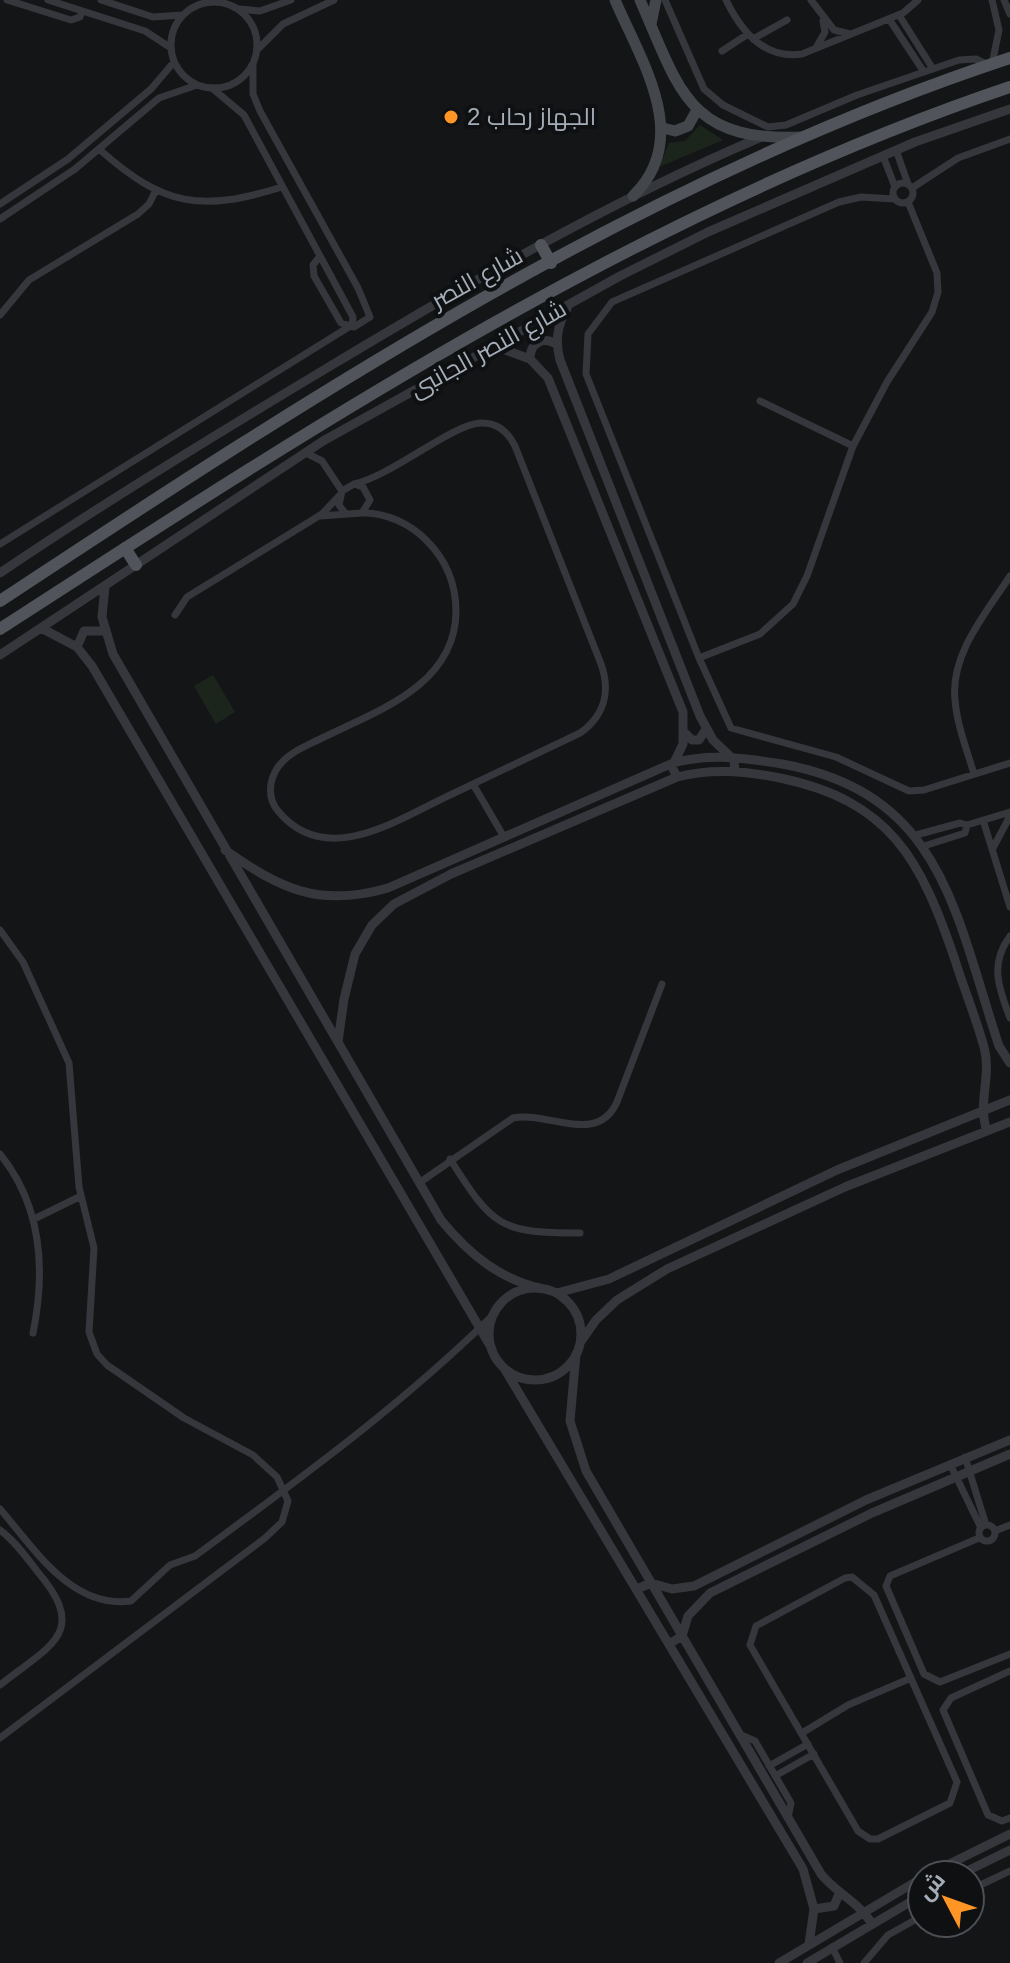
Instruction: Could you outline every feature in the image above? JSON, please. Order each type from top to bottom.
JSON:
[{"type":"main road","points":[[615,0],[653,86],[663,128],[654,168],[633,196]]},
{"type":"main road","points":[[640,0],[679,87],[697,110],[729,130],[759,138],[803,137]]},
{"type":"main road","points":[[651,24],[656,0]]},
{"type":"main road","name":"شارع النصر","points":[[0,601],[275,422],[551,263],[803,137],[1010,58]]},
{"type":"main road","name":"شارع النصر","points":[[0,629],[349,408],[613,258],[799,169],[1010,87]]},
{"type":"main road","points":[[663,128],[675,131],[688,126],[697,110]]},
{"type":"main road","points":[[541,245],[551,263]]},
{"type":"main road","points":[[125,548],[136,565]]},
{"type":"street","points":[[7,0],[71,20],[80,17],[82,11]]},
{"type":"street","points":[[48,0],[153,33],[171,48]]},
{"type":"street","points":[[101,0],[153,17],[184,14]]},
{"type":"street","points":[[253,66],[235,83],[212,88],[197,85],[181,73],[174,62],[171,48],[173,33],[184,14],[195,4],[216,2],[260,11],[291,0]]},
{"type":"street","points":[[257,50],[283,24],[334,0]]},
{"type":"street","points":[[665,0],[704,89],[716,100],[762,125],[786,125],[924,72],[970,58],[990,64],[999,30],[992,0]]},
{"type":"street","points":[[726,0],[750,36],[780,54],[794,55],[899,15],[918,0]]},
{"type":"street","points":[[811,0],[834,30],[852,34]]},
{"type":"street","points":[[1004,0],[1010,14]]},
{"type":"street","points":[[0,544],[371,315],[256,102],[254,27],[232,5]]},
{"type":"street","points":[[816,48],[825,32],[819,13]]},
{"type":"street","points":[[899,15],[933,69]]},
{"type":"street","points":[[889,19],[924,72]]},
{"type":"street","points":[[722,51],[787,20]]},
{"type":"street","points":[[913,57],[922,52]]},
{"type":"street","points":[[0,204],[79,149],[158,83],[174,62]]},
{"type":"street","points":[[0,219],[99,149],[159,98],[197,85]]},
{"type":"street","points":[[212,88],[239,109],[353,317],[350,328]]},
{"type":"street","name":"شارع النصر الجانبى","points":[[0,655],[323,441],[570,305],[689,241],[896,150],[1010,109]]},
{"type":"street","points":[[0,573],[264,406],[541,245],[633,196],[759,138]]},
{"type":"street","points":[[895,187],[910,186],[958,158],[1010,139]]},
{"type":"street","points":[[265,155],[279,147]]},
{"type":"street","points":[[99,149],[129,176],[156,190],[212,203],[282,187]]},
{"type":"street","points":[[896,150],[913,196],[908,202]]},
{"type":"street","points":[[883,156],[895,187],[894,199]]},
{"type":"street","points":[[0,315],[26,282],[144,209],[156,190]]},
{"type":"street","points":[[12,196],[18,207]]},
{"type":"street","points":[[908,202],[861,197],[839,202],[623,295],[601,311],[588,334],[586,374],[726,722],[738,733],[836,757],[909,791],[924,790],[1010,763]]},
{"type":"street","points":[[699,658],[760,634],[793,604],[807,576],[853,446],[887,382],[932,312],[938,292],[937,273],[908,202]]},
{"type":"street","points":[[303,224],[318,216]]},
{"type":"street","points":[[320,256],[313,265],[314,276],[341,323],[350,328]]},
{"type":"street","points":[[342,296],[358,288]]},
{"type":"street","points":[[570,305],[558,328],[556,344],[706,729],[731,757],[735,772]]},
{"type":"street","points":[[530,359],[531,349],[538,342],[547,340],[556,344]]},
{"type":"street","points":[[497,347],[530,359],[548,378],[683,712],[685,733],[673,763],[677,777]]},
{"type":"street","points":[[760,401],[853,446]]},
{"type":"street","points":[[175,615],[187,597],[314,518],[342,491],[354,484],[384,474],[471,424],[493,424],[502,429],[515,446],[603,668],[606,693],[598,717],[590,726],[370,834],[340,840],[298,828],[275,809],[271,798],[273,776],[286,758],[415,689],[436,669],[450,643],[456,600],[442,558],[423,536],[385,515],[363,487],[354,484]]},
{"type":"street","points":[[323,441],[326,457],[342,491],[339,505],[345,513]]},
{"type":"street","points":[[306,453],[322,461],[342,491]]},
{"type":"street","points":[[362,513],[384,474]]},
{"type":"street","points":[[314,518],[345,513],[385,515]]},
{"type":"street","points":[[974,774],[955,701],[957,672],[968,644],[1010,576]]},
{"type":"street","points":[[105,586],[104,631],[113,654],[441,1220],[469,1251],[504,1275],[557,1293],[574,1309],[579,1320],[580,1343]]},
{"type":"street","points":[[41,628],[77,647],[92,666],[492,1349],[803,1869],[814,1909],[809,1944]]},
{"type":"street","points":[[77,647],[76,642],[84,631],[104,631]]},
{"type":"street","points":[[685,733],[692,740],[699,740],[706,729]]},
{"type":"street","points":[[225,850],[268,879],[300,892],[347,897],[388,888],[673,763],[708,756],[731,757],[831,776],[877,800],[924,846],[948,892],[999,1046],[1010,1063]]},
{"type":"street","points":[[338,1042],[355,954],[372,925],[394,904],[451,874],[677,777],[711,771],[735,772],[786,780],[840,797],[884,826],[912,857],[937,910],[985,1049],[987,1080],[980,1110],[987,1131]]},
{"type":"street","points":[[473,784],[504,837]]},
{"type":"street","points":[[916,835],[962,822],[967,825],[1010,814]]},
{"type":"street","points":[[993,848],[1010,814]]},
{"type":"street","points":[[983,820],[1010,907]]},
{"type":"street","points":[[924,846],[965,833],[967,825]]},
{"type":"street","points":[[0,930],[23,962],[67,1053],[81,1196],[94,1248],[89,1332],[97,1354],[107,1365],[184,1418],[253,1455],[286,1489],[287,1512],[274,1530],[0,1738]]},
{"type":"street","points":[[1010,936],[1000,953],[996,975],[1010,1018]]},
{"type":"street","points":[[419,1183],[513,1118],[527,1116],[590,1125],[607,1117],[617,1102],[662,984]]},
{"type":"street","points":[[557,1293],[609,1279],[837,1170],[1010,1100]]},
{"type":"street","points":[[872,1924],[864,1911],[839,1894],[821,1874],[586,1471],[570,1421],[576,1354],[596,1320],[641,1282],[831,1193],[1010,1122]]},
{"type":"street","points":[[0,1154],[22,1184],[34,1219],[43,1274],[33,1333]]},
{"type":"street","points":[[450,1159],[476,1200],[507,1227],[530,1233],[580,1233]]},
{"type":"street","points":[[34,1219],[81,1196]]},
{"type":"street","points":[[0,1509],[70,1586],[127,1601],[138,1596],[170,1565],[195,1556],[379,1418],[480,1328],[501,1304],[521,1290],[544,1289]]},
{"type":"street","points":[[492,1349],[489,1337],[494,1314]]},
{"type":"street","points":[[504,1368],[525,1379],[537,1380],[560,1372],[576,1354]]},
{"type":"street","points":[[637,1589],[651,1583],[672,1589],[694,1586],[866,1500],[1010,1440]]},
{"type":"street","points":[[669,1644],[682,1636],[688,1616],[710,1593],[857,1520],[1010,1454]]},
{"type":"street","points":[[965,1457],[984,1526],[979,1538]]},
{"type":"street","points":[[950,1464],[984,1526],[995,1531]]},
{"type":"street","points":[[1010,1525],[995,1531],[990,1541],[979,1538],[890,1576],[886,1586],[924,1674],[932,1681],[940,1682],[1010,1654]]},
{"type":"street","points":[[0,1530],[58,1596],[64,1617],[56,1638],[0,1685]]},
{"type":"street","points":[[845,1578],[862,1581],[874,1595],[957,1782],[950,1803],[878,1839],[870,1839],[858,1831],[802,1733],[750,1645],[751,1637],[756,1626],[845,1578]]},
{"type":"street","points":[[1010,1671],[951,1698],[943,1710],[988,1815],[1002,1821],[1010,1818]]},
{"type":"street","points":[[802,1733],[848,1705],[911,1678]]},
{"type":"street","points":[[739,1734],[752,1738],[775,1776],[792,1807],[788,1818]]},
{"type":"street","points":[[769,1766],[808,1744]]},
{"type":"street","points":[[775,1776],[814,1754]]},
{"type":"street","points":[[959,1859],[1010,1834]]},
{"type":"street","points":[[986,1862],[1010,1850]]},
{"type":"street","points":[[986,1882],[1010,1871]]},
{"type":"street","points":[[779,1963],[906,1886]]},
{"type":"street","points":[[814,1909],[834,1906],[839,1894]]},
{"type":"street","points":[[815,1961],[832,1947],[906,1904]]},
{"type":"street","points":[[864,1963],[888,1935],[906,1925]]},
{"type":"street","points":[[832,1947],[840,1963]]},
{"type":"shaded area","points":[[700,125],[723,140],[659,167],[669,143],[685,141]]},
{"type":"shaded area","points":[[213,675],[235,712],[216,724],[194,686]]},
{"type":"place","name":"الجهاز رحاب 2","points":[[451,117]]}]
